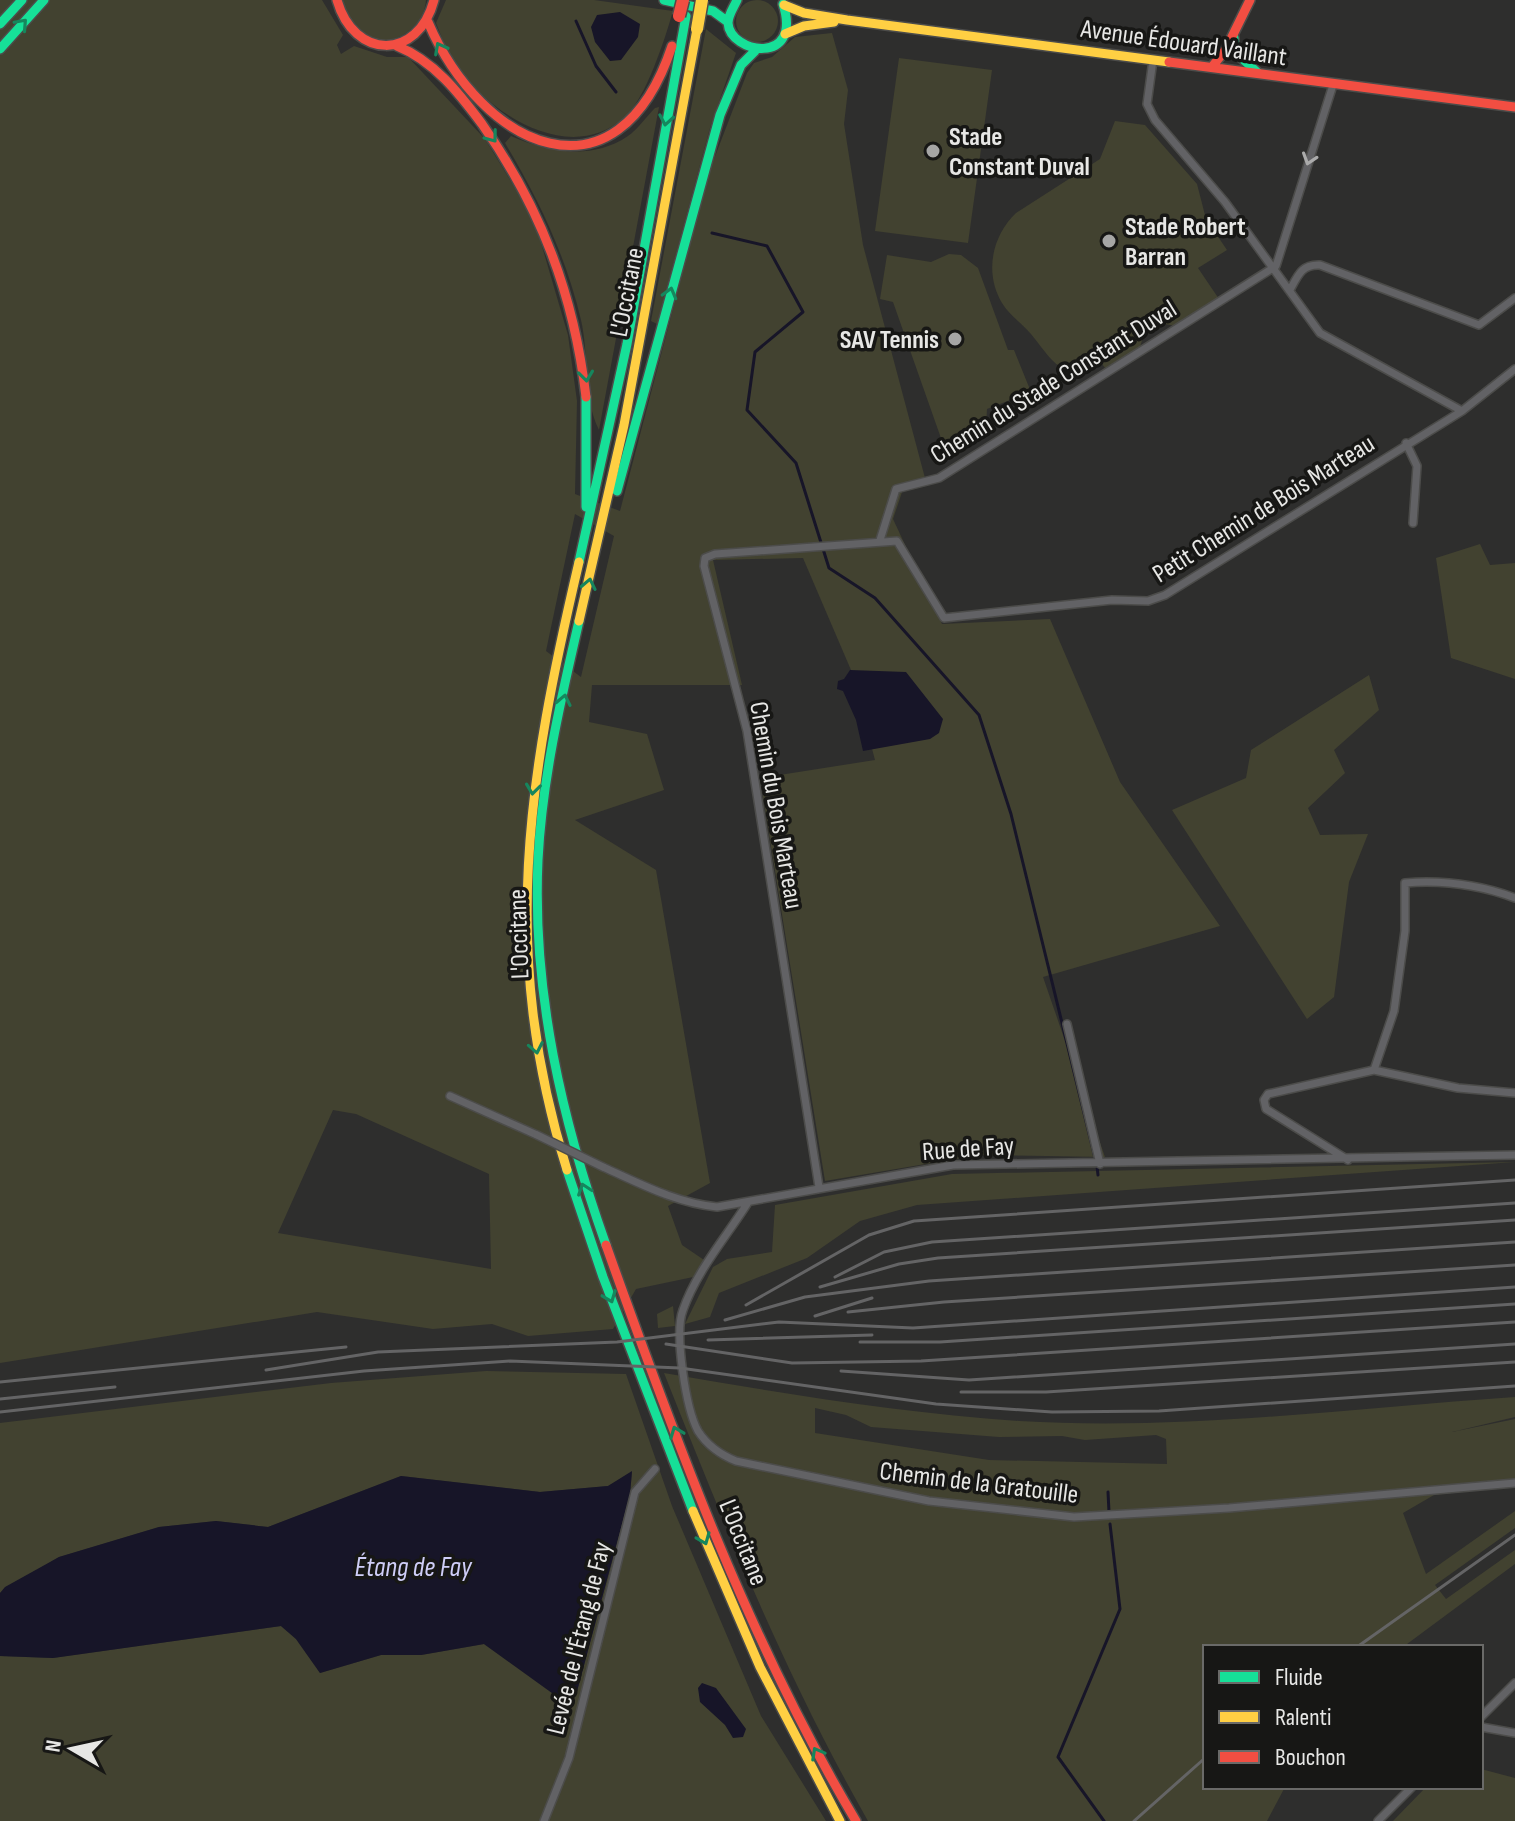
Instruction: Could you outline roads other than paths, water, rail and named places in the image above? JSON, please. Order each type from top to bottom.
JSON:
[{"type":"main road","points":[[0,24],[22,0]]},
{"type":"main road","points":[[0,49],[44,0]]},
{"type":"main road","points":[[664,0],[713,11],[728,22],[734,39],[755,51]]},
{"type":"main road","name":"L'Occitane","points":[[686,0],[606,448],[541,736],[528,836],[526,963],[533,1034],[550,1117],[584,1227],[724,1590],[781,1714],[840,1821]]},
{"type":"main road","name":"L'Occitane","points":[[702,0],[602,526],[553,749],[538,861],[541,976],[551,1057],[563,1117],[596,1224],[695,1480],[787,1695],[856,1821]]},
{"type":"main road","points":[[728,22],[737,0]]},
{"type":"main road","points":[[1228,69],[1234,35],[1250,0]]},
{"type":"main road","points":[[336,1],[343,23],[356,38],[376,46],[397,46],[424,58],[495,141],[536,208],[564,275],[582,347],[589,413],[581,556]]},
{"type":"main road","points":[[397,46],[415,37],[428,22],[435,1]]},
{"type":"main road","points":[[782,3],[847,20]]},
{"type":"main road","points":[[782,3],[788,23],[785,34]]},
{"type":"main road","points":[[428,22],[462,84],[499,120],[543,142],[587,145],[609,138],[629,126],[649,106],[661,85],[682,16]]},
{"type":"main road","points":[[602,526],[614,503],[720,115],[741,65],[755,51],[773,47],[785,34],[804,26],[847,20]]},
{"type":"main road","name":"Avenue Édouard Vaillant","points":[[847,20],[1515,107]]},
{"type":"main road","points":[[1212,67],[1230,50]]},
{"type":"main road","points":[[1230,50],[1259,73]]},
{"type":"street","points":[[1153,60],[1147,104],[1155,120],[1225,202],[1320,333],[1462,411]]},
{"type":"street","points":[[1271,268],[1276,266],[1333,85]]},
{"type":"street","points":[[1290,290],[1300,271],[1309,264],[1320,265],[1479,325],[1515,298]]},
{"type":"street","name":"Chemin du Stade Constant Duval","points":[[880,540],[896,489],[939,478],[1271,268]]},
{"type":"street","name":"Petit Chemin de Bois Marteau","points":[[880,540],[897,541],[944,618],[1112,600],[1148,601],[1202,572],[1462,411],[1515,369]]},
{"type":"street","points":[[1406,443],[1417,466],[1413,523]]},
{"type":"street","name":"Chemin du Bois Marteau","points":[[819,1187],[747,731],[704,562],[715,554],[815,548],[880,540]]},
{"type":"street","points":[[1374,1070],[1394,1011],[1405,931],[1405,883],[1431,881],[1496,891],[1515,898]]},
{"type":"street","points":[[1067,1024],[1100,1164]]},
{"type":"street","points":[[1348,1160],[1278,1118],[1266,1109],[1264,1100],[1278,1089],[1374,1070],[1458,1088],[1515,1093]]},
{"type":"street","name":"Rue de Fay","points":[[450,1096],[693,1205],[717,1207],[953,1165],[1515,1155]]},
{"type":"street","name":"Chemin de la Gratouille","points":[[747,1204],[692,1289],[679,1325],[687,1393],[698,1430],[711,1446],[736,1461],[929,1501],[1074,1517],[1229,1508],[1515,1483]]},
{"type":"street","name":"Levée de l'Étang de Fay","points":[[544,1821],[569,1758],[635,1492],[655,1469]]},
{"type":"street","points":[[1483,1715],[1515,1683]]},
{"type":"street","points":[[1483,1727],[1515,1733]]},
{"type":"street","points":[[1378,1821],[1410,1789]]},
{"type":"water","points":[[620,12],[640,24],[638,37],[621,60],[610,61],[595,42],[591,27],[597,15]]},
{"type":"water","points":[[850,670],[906,672],[943,719],[939,733],[930,739],[863,751],[856,720],[843,691],[837,689],[838,681],[844,679]]},
{"type":"water","name":"Étang de Fay","points":[[632,1471],[630,1494],[576,1695],[559,1698],[484,1644],[421,1655],[381,1655],[320,1673],[296,1639],[281,1626],[53,1658],[0,1656],[0,1593],[5,1587],[59,1557],[159,1527],[216,1521],[268,1527],[401,1476],[540,1492],[608,1486]]},
{"type":"water","points":[[702,1683],[716,1688],[746,1729],[743,1737],[733,1738],[725,1725],[700,1702],[698,1688]]},
{"type":"waterway","points":[[576,21],[596,66],[616,92]]},
{"type":"waterway","points":[[712,233],[767,246],[803,312],[755,352],[747,410],[796,463],[829,568],[875,598],[979,715],[1011,814],[1095,1158]]},
{"type":"waterway","points":[[1097,1166],[1098,1175]]},
{"type":"waterway","points":[[1108,1492],[1109,1512]]},
{"type":"waterway","points":[[1104,1821],[1058,1757],[1120,1609],[1110,1524]]},
{"type":"railway","points":[[746,1305],[869,1235],[914,1221],[1515,1180]]},
{"type":"railway","points":[[835,1277],[884,1252],[932,1242],[1515,1203]]},
{"type":"railway","points":[[820,1287],[899,1264],[938,1258],[1515,1220]]},
{"type":"railway","points":[[725,1320],[805,1297],[929,1281],[1515,1242]]},
{"type":"railway","points":[[848,1312],[944,1302],[1515,1265]]},
{"type":"railway","points":[[266,1370],[378,1352],[617,1342],[779,1322],[913,1328],[1515,1287]]},
{"type":"railway","points":[[815,1316],[872,1298]]},
{"type":"railway","points":[[860,1342],[940,1342],[1515,1304]]},
{"type":"railway","points":[[666,1344],[792,1363],[921,1361],[1515,1322]]},
{"type":"railway","points":[[708,1340],[872,1335]]},
{"type":"railway","points":[[841,1371],[969,1380],[1515,1344]]},
{"type":"railway","points":[[0,1382],[346,1347]]},
{"type":"railway","points":[[0,1412],[364,1371],[510,1361],[680,1368],[936,1404],[1052,1412],[1159,1411],[1515,1386]]},
{"type":"railway","points":[[961,1392],[1046,1392],[1515,1362]]},
{"type":"railway","points":[[0,1399],[115,1387]]},
{"type":"railway","points":[[1360,1645],[1515,1535]]},
{"type":"railway","points":[[1134,1821],[1203,1760]]},
{"type":"place","name":"Stade Constant Duval","points":[[933,151]]},
{"type":"place","name":"Stade Robert Barran","points":[[1109,241]]},
{"type":"place","name":"SAV Tennis","points":[[955,339]]}]
